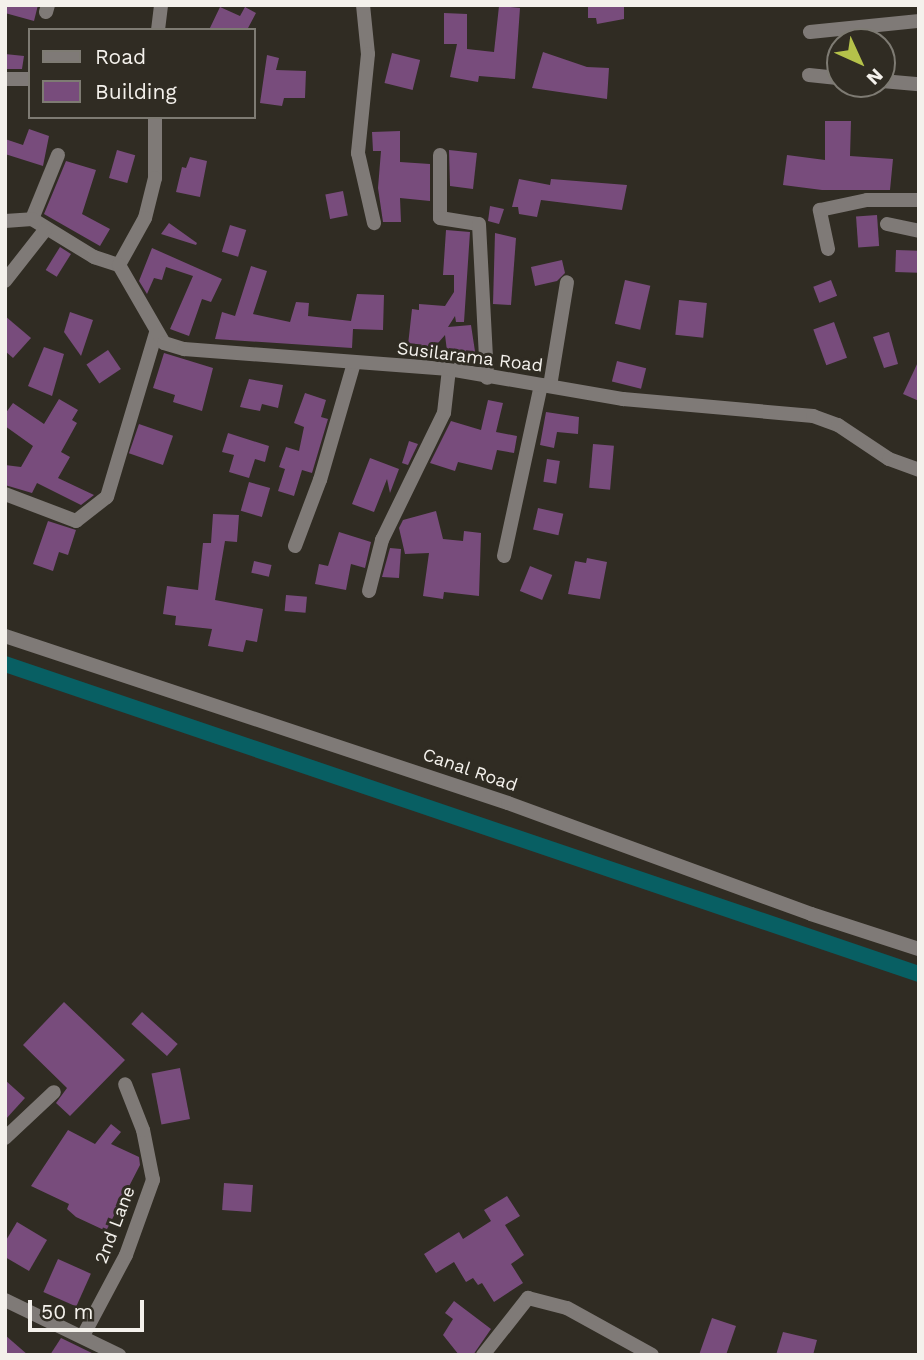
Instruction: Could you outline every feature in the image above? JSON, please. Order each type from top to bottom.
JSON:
[{"type":"street","points":[[158,28],[161,5]]},
{"type":"street","points":[[363,5],[368,54],[358,153],[374,223]]},
{"type":"street","points":[[810,32],[919,21]]},
{"type":"street","points":[[809,75],[826,77]]},
{"type":"street","points":[[5,79],[28,79]]},
{"type":"street","points":[[896,82],[919,83]]},
{"type":"street","points":[[119,265],[145,218],[155,177],[155,119]]},
{"type":"street","points":[[32,219],[58,155]]},
{"type":"street","points":[[440,155],[440,218],[479,224],[487,378]]},
{"type":"street","points":[[823,199],[919,200]]},
{"type":"street","points":[[828,249],[820,210],[867,200]]},
{"type":"street","points":[[5,221],[32,219],[45,230],[94,257],[119,265],[156,333],[107,497],[76,521],[5,494]]},
{"type":"street","points":[[887,224],[919,231]]},
{"type":"street","points":[[5,281],[45,230]]},
{"type":"street","points":[[504,556],[546,386],[567,282]]},
{"type":"street","name":"Susilarama Road","points":[[156,333],[164,343],[184,349],[449,369],[487,378],[623,399],[813,416],[838,425],[889,460],[919,470]]},
{"type":"street","points":[[295,546],[320,480],[354,363]]},
{"type":"street","points":[[369,591],[382,540],[444,413],[449,369]]},
{"type":"street","name":"Canal Road","points":[[5,636],[508,803],[811,914],[919,949]]},
{"type":"street","name":"2nd Lane","points":[[84,1335],[126,1255],[153,1180],[143,1130],[125,1084]]},
{"type":"street","points":[[5,1138],[54,1092]]},
{"type":"street","points":[[483,1355],[528,1298],[566,1308],[652,1355]]},
{"type":"street","points":[[5,1300],[84,1335],[119,1355]]},
{"type":"building","points":[[5,5],[38,5],[34,21],[5,13]]},
{"type":"building","points":[[588,5],[624,5],[624,19],[597,24],[596,18],[588,18]]},
{"type":"building","points":[[499,6],[520,8],[515,79],[479,76],[478,82],[450,77],[457,44],[444,44],[444,13],[467,14],[467,49],[494,52]]},
{"type":"building","points":[[220,7],[240,16],[245,7],[256,13],[248,28],[210,28]]},
{"type":"building","points":[[543,52],[587,67],[609,68],[607,99],[532,88]]},
{"type":"building","points":[[392,53],[420,60],[413,90],[385,83]]},
{"type":"building","points":[[5,54],[24,56],[22,69],[5,69]]},
{"type":"building","points":[[267,55],[279,58],[276,70],[306,71],[305,98],[284,98],[282,106],[260,103]]},
{"type":"building","points":[[825,121],[851,121],[850,156],[893,159],[890,190],[822,190],[783,185],[787,155],[825,160]]},
{"type":"building","points":[[29,129],[49,136],[43,166],[5,154],[5,139],[23,145]]},
{"type":"building","points":[[400,131],[400,162],[430,164],[430,201],[400,198],[401,222],[383,222],[378,188],[381,151],[373,151],[372,132]]},
{"type":"building","points":[[117,150],[135,155],[127,183],[109,178]]},
{"type":"building","points":[[449,150],[477,153],[473,189],[450,186]]},
{"type":"building","points":[[190,157],[207,161],[200,197],[176,192],[182,167],[186,168]]},
{"type":"building","points":[[66,161],[96,170],[82,214],[110,229],[100,246],[44,214]]},
{"type":"building","points":[[519,179],[550,185],[551,179],[627,185],[622,210],[541,200],[537,217],[519,214],[518,207],[512,207]]},
{"type":"building","points":[[343,191],[348,216],[330,219],[325,194]]},
{"type":"building","points":[[490,206],[504,209],[499,224],[488,221]]},
{"type":"building","points":[[877,215],[879,246],[858,247],[856,216]]},
{"type":"building","points":[[169,223],[197,243],[196,245],[161,234]]},
{"type":"building","points":[[230,225],[246,230],[238,257],[222,252]]},
{"type":"building","points":[[446,230],[470,232],[464,322],[456,322],[455,316],[448,327],[471,325],[476,358],[448,359],[445,335],[425,358],[408,345],[412,309],[419,310],[419,304],[445,306],[454,292],[454,275],[443,275]]},
{"type":"building","points":[[495,233],[516,238],[511,305],[493,304]]},
{"type":"building","points":[[60,247],[71,254],[57,277],[46,270]]},
{"type":"building","points":[[152,248],[222,279],[211,302],[202,299],[189,336],[170,329],[193,276],[166,267],[162,280],[154,278],[147,294],[139,281]]},
{"type":"building","points":[[896,250],[919,251],[918,273],[895,272]]},
{"type":"building","points":[[562,260],[565,273],[557,281],[535,286],[531,267]]},
{"type":"building","points":[[251,266],[267,271],[253,314],[290,322],[296,302],[309,303],[308,316],[351,321],[357,294],[384,295],[383,330],[353,329],[352,348],[215,339],[222,312],[235,316]]},
{"type":"building","points":[[625,280],[650,286],[640,330],[615,324]]},
{"type":"building","points":[[831,280],[837,296],[819,303],[813,287]]},
{"type":"building","points":[[679,300],[707,303],[703,338],[675,335]]},
{"type":"building","points":[[70,312],[93,320],[81,356],[64,332]]},
{"type":"building","points":[[5,316],[31,338],[13,358],[5,351]]},
{"type":"building","points":[[834,322],[847,358],[826,365],[813,330]]},
{"type":"building","points":[[889,332],[898,364],[884,368],[873,337]]},
{"type":"building","points":[[44,347],[64,354],[52,396],[28,386]]},
{"type":"building","points":[[108,350],[121,369],[99,384],[86,365]]},
{"type":"building","points":[[164,353],[213,368],[202,411],[173,402],[175,395],[153,388]]},
{"type":"building","points":[[919,360],[919,401],[903,394]]},
{"type":"building","points":[[617,361],[646,368],[641,389],[612,381]]},
{"type":"building","points":[[249,379],[283,385],[278,408],[262,404],[260,411],[240,407]]},
{"type":"building","points":[[305,393],[326,400],[321,417],[328,419],[312,473],[302,470],[294,496],[278,491],[285,469],[279,467],[286,447],[299,451],[304,427],[294,423]]},
{"type":"building","points":[[59,399],[78,410],[72,420],[77,423],[61,452],[70,457],[58,478],[94,495],[81,505],[37,483],[32,493],[5,485],[5,465],[21,467],[33,446],[5,426],[5,414],[13,403],[44,424]]},
{"type":"building","points":[[488,400],[503,403],[496,432],[517,436],[514,453],[497,450],[492,470],[458,462],[455,471],[430,463],[451,421],[481,430]]},
{"type":"building","points":[[546,412],[579,417],[578,434],[557,432],[554,448],[540,445]]},
{"type":"building","points":[[139,424],[173,436],[163,465],[129,453]]},
{"type":"building","points":[[228,433],[269,446],[265,462],[255,459],[249,478],[229,472],[234,455],[222,452]]},
{"type":"building","points":[[409,441],[418,444],[408,465],[402,463]]},
{"type":"building","points":[[593,444],[614,446],[610,490],[589,488]]},
{"type":"building","points":[[370,458],[399,469],[390,493],[387,479],[374,512],[352,504]]},
{"type":"building","points":[[547,459],[560,461],[556,484],[543,482]]},
{"type":"building","points":[[249,482],[270,488],[262,517],[241,511]]},
{"type":"building","points":[[538,508],[563,514],[558,535],[533,529]]},
{"type":"building","points":[[436,511],[443,539],[463,541],[464,531],[481,533],[479,596],[444,592],[443,599],[423,596],[429,553],[405,554],[399,528],[403,520]]},
{"type":"building","points":[[213,514],[239,515],[237,542],[225,541],[215,600],[263,609],[257,642],[246,640],[243,652],[208,646],[212,629],[175,625],[176,616],[163,614],[167,586],[198,590],[203,543],[211,543]]},
{"type":"building","points":[[48,521],[76,530],[68,555],[59,552],[53,571],[33,564]]},
{"type":"building","points":[[339,532],[371,542],[365,568],[351,564],[346,590],[315,584],[319,564],[328,566]]},
{"type":"building","points":[[390,548],[401,549],[399,578],[382,577]]},
{"type":"building","points":[[587,558],[607,562],[600,599],[568,594],[575,561],[586,563]]},
{"type":"building","points":[[254,561],[272,565],[269,577],[251,573]]},
{"type":"building","points":[[530,566],[552,575],[542,600],[520,591]]},
{"type":"building","points":[[286,595],[307,597],[306,613],[285,611]]},
{"type":"building","points":[[64,1002],[125,1060],[70,1116],[56,1103],[67,1088],[23,1045]]},
{"type":"building","points":[[142,1012],[178,1044],[167,1056],[131,1024]]},
{"type":"building","points":[[180,1068],[190,1119],[161,1125],[152,1074]]},
{"type":"building","points":[[5,1080],[25,1098],[5,1120]]},
{"type":"building","points":[[111,1124],[121,1132],[111,1144],[139,1157],[140,1165],[106,1231],[76,1217],[67,1209],[69,1204],[31,1186],[68,1130],[95,1144]]},
{"type":"building","points":[[224,1183],[253,1185],[251,1212],[222,1210]]},
{"type":"building","points":[[507,1196],[520,1216],[505,1225],[524,1255],[511,1264],[523,1283],[494,1302],[482,1283],[478,1285],[473,1278],[466,1282],[454,1262],[436,1273],[424,1254],[459,1232],[463,1239],[491,1221],[484,1210]]},
{"type":"building","points":[[17,1222],[47,1240],[29,1271],[5,1257],[5,1242]]},
{"type":"building","points":[[58,1259],[91,1274],[76,1307],[43,1292]]},
{"type":"building","points":[[454,1301],[491,1329],[473,1355],[459,1355],[443,1335],[453,1319],[445,1313]]},
{"type":"building","points":[[712,1318],[736,1326],[726,1355],[699,1355]]},
{"type":"building","points":[[783,1332],[817,1340],[813,1355],[776,1355]]},
{"type":"building","points":[[5,1335],[28,1355],[5,1355]]},
{"type":"building","points":[[61,1338],[96,1355],[50,1355]]},
{"type":"waterway","points":[[5,664],[919,974]]}]
